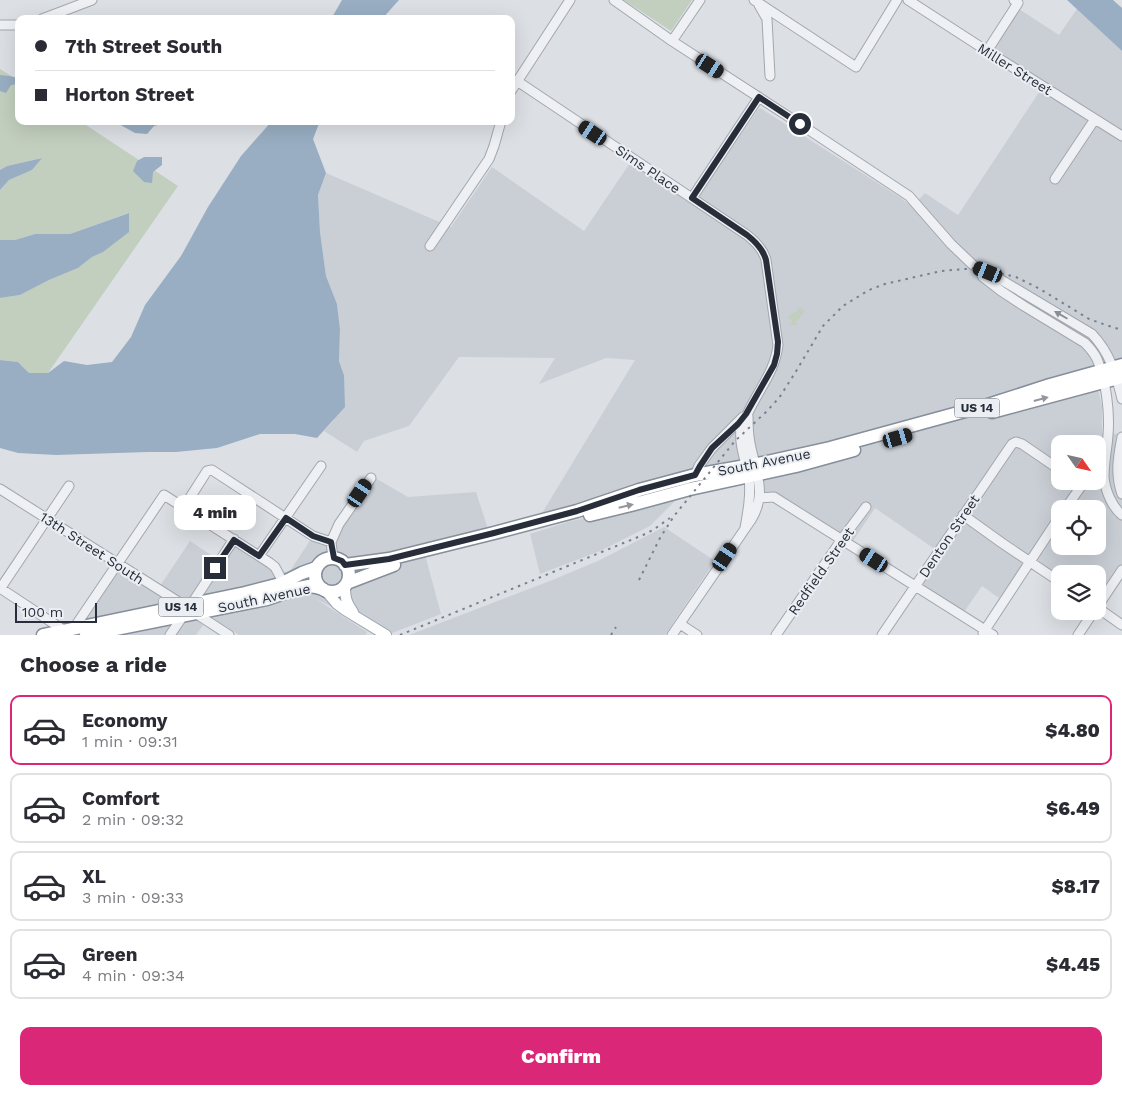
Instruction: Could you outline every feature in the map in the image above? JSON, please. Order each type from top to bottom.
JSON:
[{"type":"highway","name":"South Avenue","points":[[345,565],[389,559],[494,533],[577,511],[639,490],[695,475],[816,461],[1113,373]]},
{"type":"highway","name":"South Avenue","points":[[43,635],[188,610],[267,599],[299,588],[316,587],[336,591],[346,584],[383,568],[632,505],[751,470]]},
{"type":"highway","name":"South Avenue","points":[[86,635],[188,610],[283,582],[316,568],[325,560],[334,558]]},
{"type":"highway","points":[[334,558],[342,561],[345,565],[348,572],[346,584]]},
{"type":"highway","name":"South Avenue","points":[[316,568],[316,581],[325,590]]},
{"type":"main road","points":[[346,584],[347,604],[357,617],[373,632],[386,635]]},
{"type":"main road","points":[[325,590],[344,610],[357,617]]},
{"type":"street","points":[[53,15],[92,0]]},
{"type":"street","points":[[515,84],[570,0]]},
{"type":"street","points":[[614,0],[672,41],[909,196],[951,244],[978,268],[988,272],[1092,334],[1108,354],[1122,399]]},
{"type":"street","points":[[672,41],[700,0]]},
{"type":"street","points":[[757,1],[856,67],[898,0]]},
{"type":"street","name":"Miller Street","points":[[908,0],[1122,136]]},
{"type":"street","points":[[757,1],[766,19],[770,76]]},
{"type":"street","points":[[987,51],[1016,2]]},
{"type":"street","points":[[0,25],[15,25]]},
{"type":"street","name":"Sims Place","points":[[517,81],[754,240],[765,256],[778,342],[774,365],[748,412],[712,448],[695,475]]},
{"type":"street","points":[[692,198],[759,97]]},
{"type":"street","points":[[1055,179],[1095,118]]},
{"type":"street","points":[[430,246],[489,159],[500,125]]},
{"type":"street","points":[[1106,440],[1108,425],[1107,403],[1113,373]]},
{"type":"street","points":[[745,528],[750,497],[751,470],[748,412]]},
{"type":"street","points":[[1122,437],[1118,457],[1119,487],[1122,494]]},
{"type":"street","name":"Denton Street","points":[[882,635],[1007,449],[1014,442],[1019,443],[1051,464]]},
{"type":"street","points":[[259,556],[321,466]]},
{"type":"street","points":[[184,507],[207,471],[212,470],[313,536],[331,542]]},
{"type":"street","points":[[672,635],[758,508],[760,487],[751,470]]},
{"type":"street","points":[[1106,477],[1118,476]]},
{"type":"street","points":[[334,558],[331,542],[339,524],[370,478]]},
{"type":"street","points":[[69,486],[0,588],[69,630],[164,495],[270,563],[283,582]]},
{"type":"street","points":[[1106,488],[1112,502],[1122,515]]},
{"type":"street","name":"13th Street South","points":[[0,489],[229,635]]},
{"type":"street","points":[[760,498],[774,497],[916,586],[983,632],[994,635]]},
{"type":"street","name":"Redfield Street","points":[[776,635],[866,507]]},
{"type":"street","points":[[962,515],[1051,576]]},
{"type":"street","points":[[983,632],[1051,530]]},
{"type":"street","points":[[170,635],[234,540]]},
{"type":"street","points":[[1106,595],[1122,570]]},
{"type":"street","points":[[1106,613],[1122,625]]},
{"type":"street","points":[[1078,635],[1088,620]]},
{"type":"street","points":[[680,624],[697,635]]},
{"type":"shaded area","points":[[1019,9],[1059,35],[1077,9],[1122,51],[1122,358],[1093,367],[1102,406],[1102,433],[1122,434],[1122,564],[1106,588],[1106,565],[1051,565],[1051,571],[1029,555],[999,598],[982,586],[964,612],[921,584],[942,554],[875,508],[853,541],[779,494],[765,492],[761,459],[539,518],[635,360],[606,358],[539,384],[555,358],[459,357],[409,426],[364,441],[357,452],[324,431],[334,420],[344,375],[339,361],[340,329],[337,304],[326,276],[320,232],[318,195],[326,173],[451,227],[492,167],[584,231],[630,163],[693,205],[760,108],[901,198],[912,207],[925,193],[958,215],[1045,83],[993,49]]},
{"type":"shaded area","points":[[370,475],[408,497],[476,492],[488,529],[423,547],[441,614],[387,635],[316,599],[367,632],[366,635],[239,635],[210,617],[209,614],[192,617],[203,625],[196,635],[74,635],[117,564],[158,589],[190,541],[220,561],[234,539],[288,574],[313,536],[331,542]]},
{"type":"shaded area","points":[[677,499],[650,526],[600,551],[540,574],[530,534],[571,521]]},
{"type":"shaded area","points":[[664,527],[715,561],[665,635],[409,635],[600,560]]},
{"type":"green space","points":[[624,0],[692,0],[671,31]]},
{"type":"green space","points":[[0,69],[15,78],[15,125],[86,125],[178,186],[48,373],[29,373],[18,362],[0,360],[0,298],[20,295],[78,268],[92,257],[103,252],[128,213],[70,234],[35,234],[15,240],[0,240],[0,190],[9,180],[32,170],[41,158],[7,166],[0,170]]},
{"type":"green space","points":[[800,307],[805,311],[796,322],[797,325],[790,324],[792,321],[788,319],[789,316]]},
{"type":"water","points":[[342,0],[399,0],[386,15],[333,15]]},
{"type":"water","points":[[1067,0],[1113,0],[1122,8],[1122,51]]},
{"type":"water","points":[[0,75],[15,77],[15,84],[11,85],[6,93],[0,91]]},
{"type":"water","points":[[121,125],[158,125],[154,126],[147,134],[135,133]]},
{"type":"water","points":[[268,125],[318,125],[313,139],[326,173],[318,195],[320,232],[326,276],[337,304],[340,329],[339,361],[344,375],[345,407],[317,438],[295,434],[260,434],[217,448],[176,452],[56,455],[18,453],[0,448],[0,360],[18,362],[29,373],[48,373],[64,361],[87,365],[112,362],[131,337],[145,305],[181,256],[208,207],[241,156]]},
{"type":"water","points":[[144,157],[162,157],[162,165],[153,172],[152,183],[144,182],[133,171],[137,161]]},
{"type":"water","points":[[42,158],[32,170],[9,180],[0,190],[0,170],[7,166]]},
{"type":"water","points":[[129,213],[129,232],[103,252],[92,257],[78,268],[20,295],[0,298],[0,240],[15,240],[35,234],[70,234]]},
{"type":"railway","points":[[639,580],[660,538],[674,516],[735,441],[779,398],[823,326],[843,306],[869,290],[885,284],[941,271],[978,268],[1016,277],[1040,289],[1089,319],[1122,330]]},
{"type":"railway","points":[[400,635],[643,535],[670,518]]},
{"type":"railway","points":[[611,635],[616,627]]},
{"type":"route","points":[[215,568],[234,540],[259,556],[286,518],[313,536],[331,542],[334,558],[342,561],[345,565],[355,564],[389,559],[577,511],[639,490],[695,475],[712,448],[746,414],[774,365],[778,345],[766,260],[762,250],[754,240],[692,198],[759,97],[800,124]]}]
